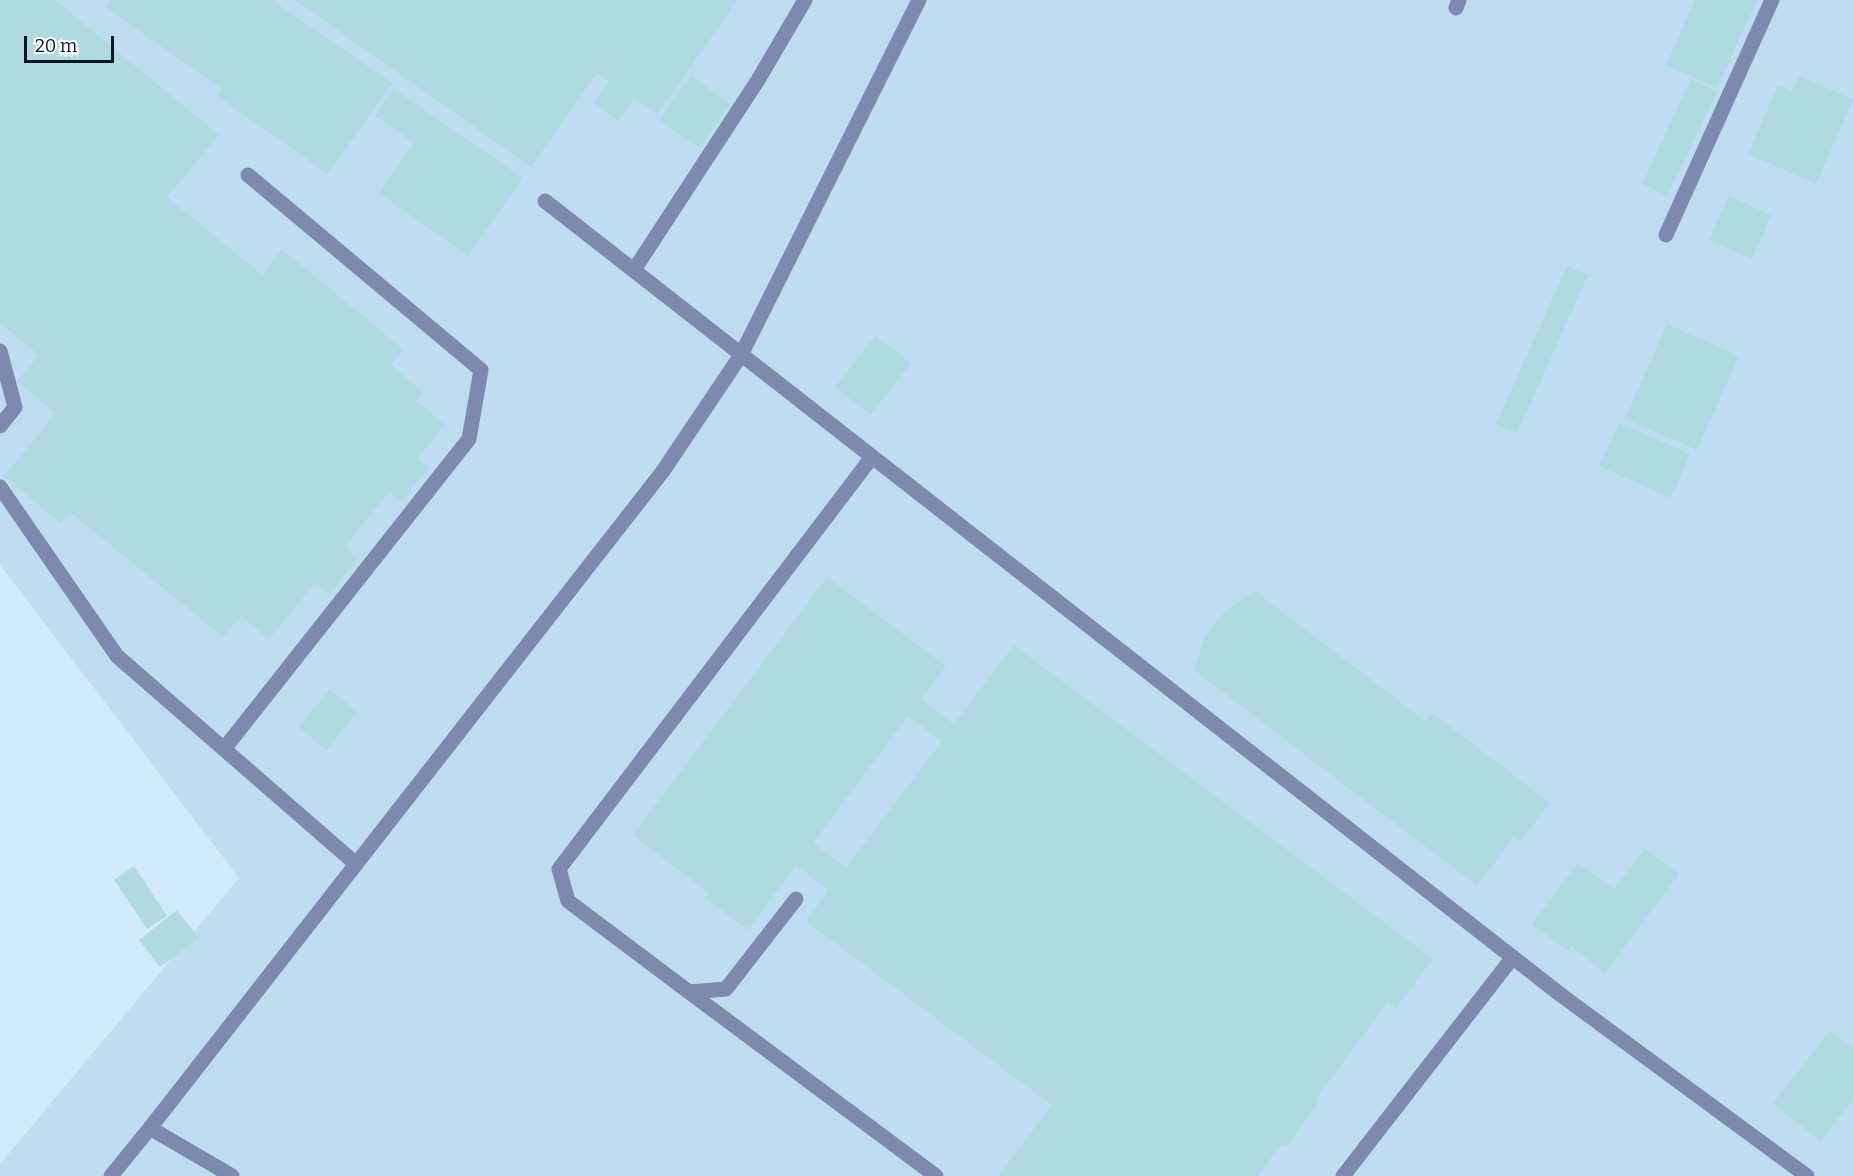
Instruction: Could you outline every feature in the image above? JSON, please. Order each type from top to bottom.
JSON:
[{"type":"street","points":[[634,270],[758,80],[805,0]]},
{"type":"street","points":[[111,1176],[663,471],[741,355],[919,0]]},
{"type":"street","points":[[1666,235],[1772,0]]},
{"type":"street","points":[[224,749],[469,439],[481,370],[248,175]]},
{"type":"street","points":[[546,201],[1561,995],[1807,1176]]},
{"type":"street","points":[[0,351],[15,407],[0,426]]},
{"type":"street","points":[[872,457],[559,869],[568,901],[936,1176]]},
{"type":"street","points":[[0,487],[117,656],[356,864]]},
{"type":"street","points":[[689,992],[726,989],[796,899]]},
{"type":"street","points":[[1343,1176],[1513,957]]},
{"type":"street","points":[[150,1128],[232,1176]]},
{"type":"shaded area","points":[[0,0],[1853,0],[1853,1176],[0,1176],[0,1164],[239,878],[0,565]]},
{"type":"building","points":[[0,0],[55,0],[219,135],[167,197],[262,275],[282,249],[403,349],[391,365],[423,392],[416,401],[445,424],[417,459],[429,468],[401,502],[389,492],[344,547],[358,559],[329,594],[316,582],[269,639],[241,616],[223,637],[70,512],[61,523],[4,476],[56,413],[17,381],[39,355],[0,323]]},
{"type":"building","points":[[110,0],[272,0],[392,83],[328,174],[217,96],[222,89],[105,7]]},
{"type":"building","points":[[295,0],[738,0],[657,114],[634,98],[618,121],[593,103],[609,81],[597,73],[531,167]]},
{"type":"building","points":[[1695,0],[1757,0],[1717,88],[1666,65]]},
{"type":"building","points":[[691,76],[731,104],[699,148],[659,120]]},
{"type":"building","points":[[1799,76],[1853,99],[1816,184],[1748,154],[1778,85],[1792,91]]},
{"type":"building","points":[[1691,79],[1717,91],[1667,196],[1642,184]]},
{"type":"building","points":[[394,89],[523,178],[468,256],[379,193],[414,143],[375,116]]},
{"type":"building","points":[[1729,196],[1771,215],[1752,259],[1709,240]]},
{"type":"building","points":[[1567,266],[1588,275],[1517,433],[1496,424]]},
{"type":"building","points":[[1667,324],[1739,356],[1697,450],[1625,419]]},
{"type":"building","points":[[875,336],[911,363],[870,415],[835,387]]},
{"type":"building","points":[[1619,423],[1690,454],[1671,498],[1599,466]]},
{"type":"building","points":[[827,577],[946,666],[921,699],[954,724],[1014,645],[1433,959],[1396,1008],[1388,1002],[1316,1099],[1319,1102],[1286,1147],[1282,1143],[1258,1176],[998,1176],[1052,1105],[806,921],[829,890],[796,865],[748,930],[705,898],[709,893],[633,835]],"holes":[[[908,716],[942,741],[846,868],[813,843]]]},
{"type":"building","points":[[1255,591],[1425,721],[1432,713],[1550,803],[1520,842],[1514,837],[1477,886],[1194,670],[1205,637],[1226,610]]},
{"type":"building","points":[[330,689],[357,712],[326,750],[299,727]]},
{"type":"building","points":[[1645,849],[1679,874],[1605,973],[1571,946],[1568,951],[1532,924],[1578,863],[1614,889]]},
{"type":"building","points":[[134,866],[167,916],[147,929],[114,880]]},
{"type":"building","points":[[177,910],[199,938],[160,967],[139,940]]},
{"type":"building","points":[[1830,1031],[1853,1049],[1853,1100],[1820,1141],[1773,1103]]}]
